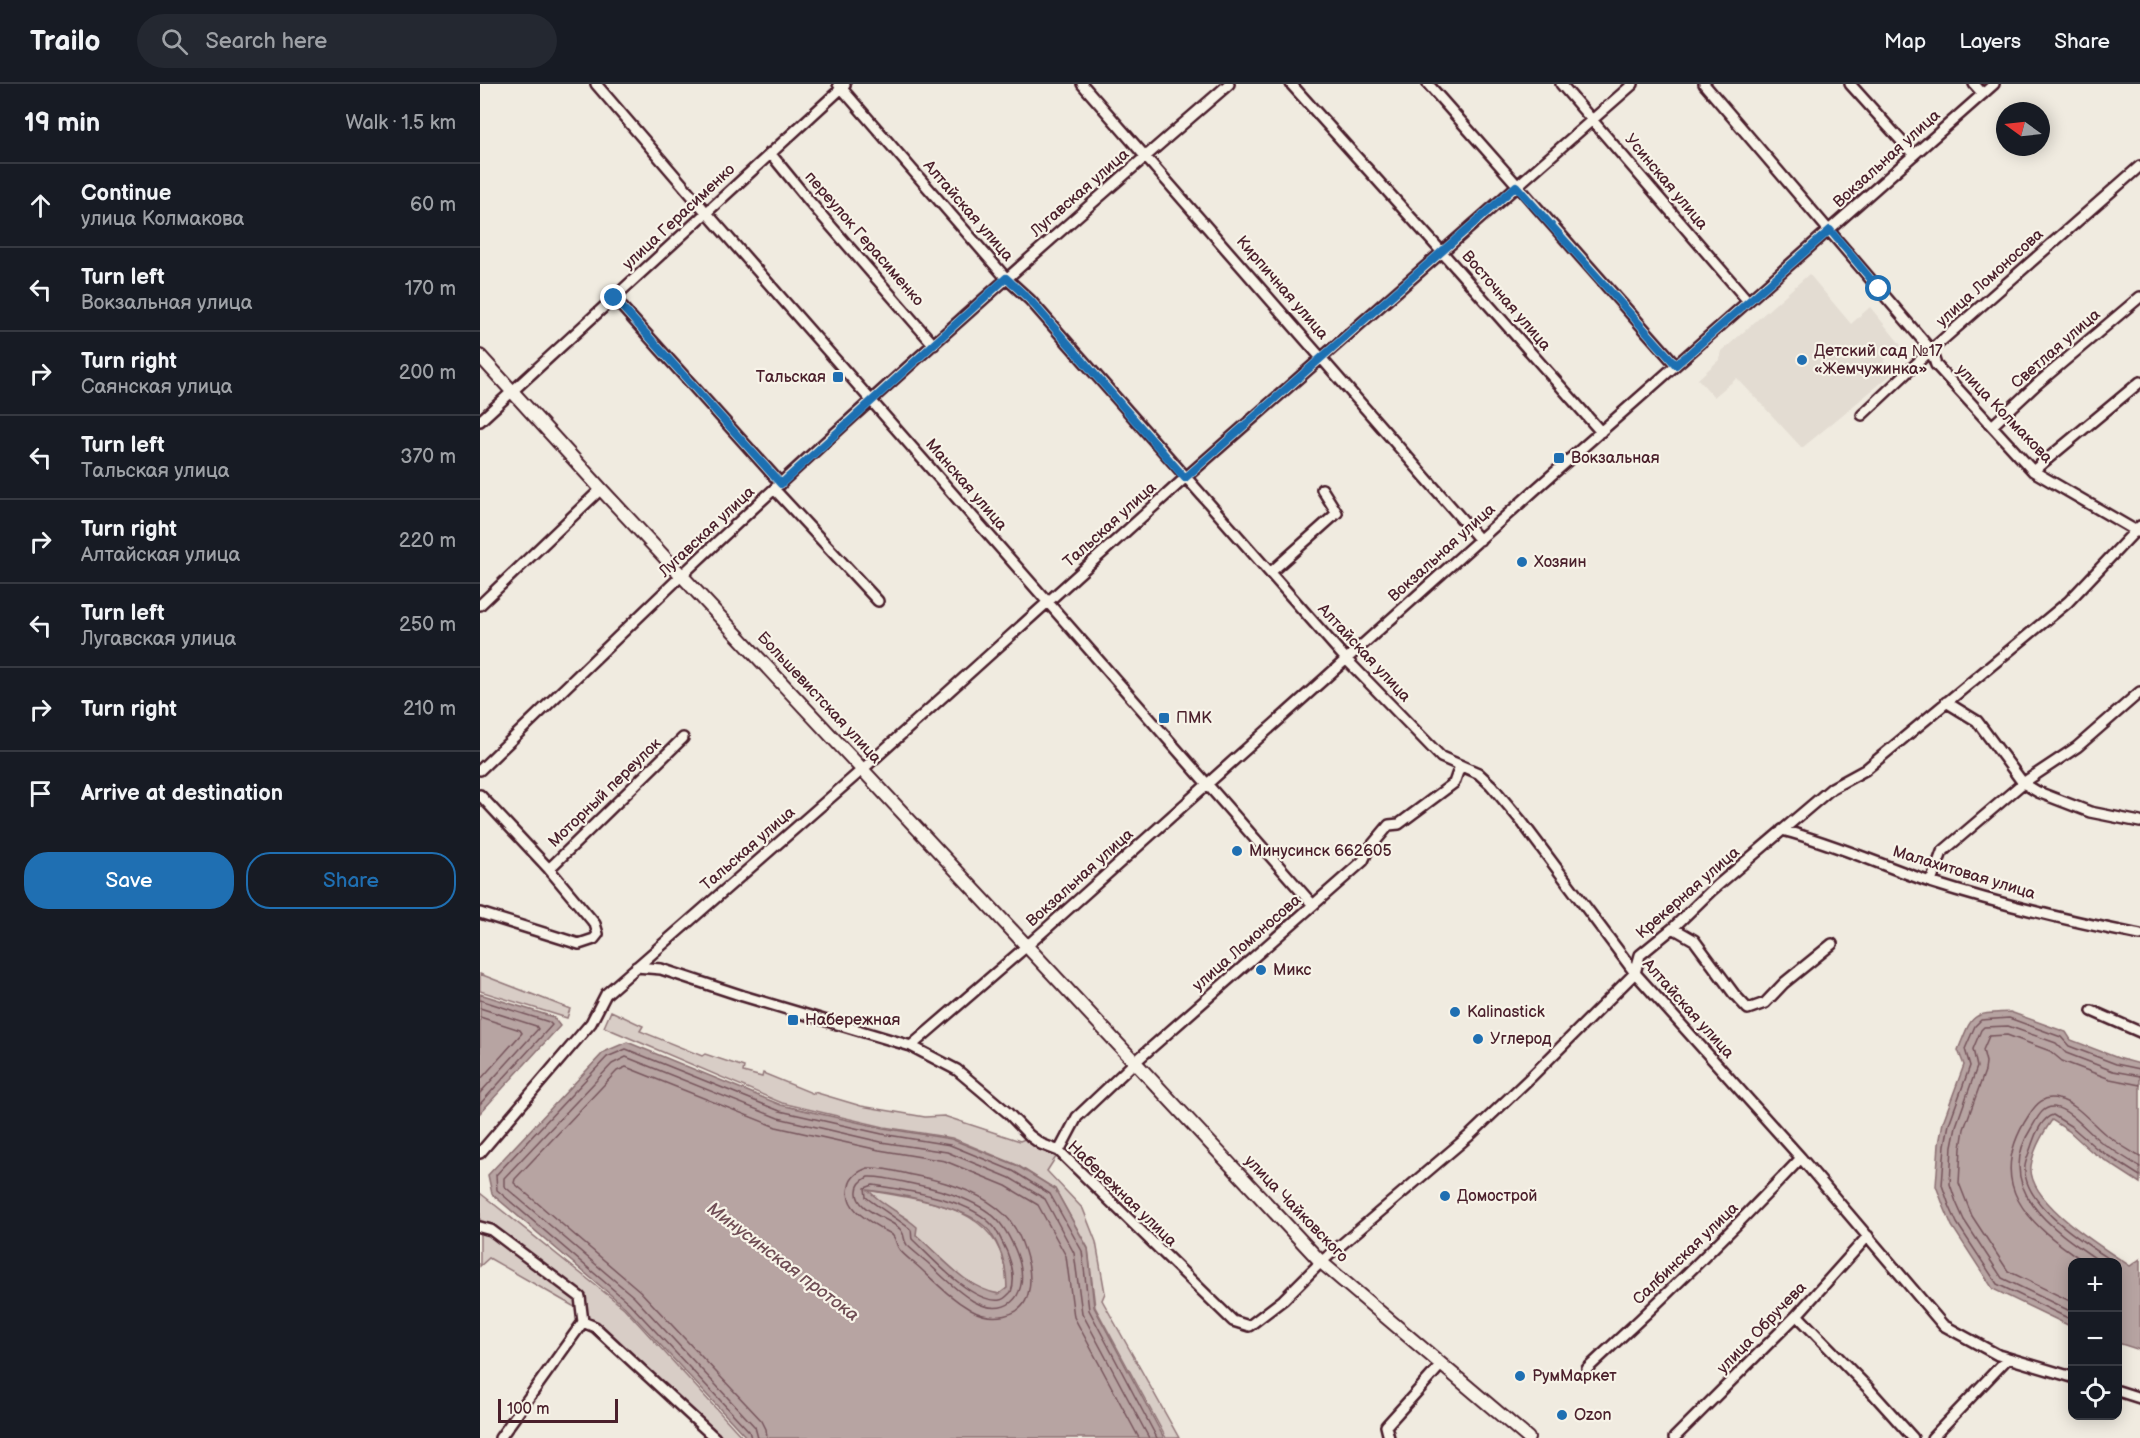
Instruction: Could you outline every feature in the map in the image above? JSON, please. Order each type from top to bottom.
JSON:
[{"type":"main road","name":"Большевистская улица","points":[[480,356],[1135,1062]]},
{"type":"main road","name":"улица Чайковского","points":[[1135,1062],[1321,1262],[1528,1438]]},
{"type":"street","name":"Манская улица","points":[[596,84],[1313,905]]},
{"type":"street","name":"Кирпичная улица","points":[[1082,84],[1480,540]]},
{"type":"street","name":"Лугавская улица","points":[[480,770],[683,575],[872,400],[1006,278],[1229,84]]},
{"type":"street","name":"Восточная улица","points":[[1291,84],[1601,432]]},
{"type":"street","points":[[1428,84],[1676,365]]},
{"type":"street","name":"Усинская улица","points":[[1561,84],[1748,301]]},
{"type":"street","name":"Тальская улица","points":[[480,1153],[591,1023],[606,994],[863,769],[1185,478],[1633,84]]},
{"type":"street","name":"улица Колмакова","points":[[1704,84],[1931,350],[1936,365],[2033,471],[2138,530]]},
{"type":"street","points":[[1850,84],[1914,155]]},
{"type":"street","points":[[1974,84],[1983,94]]},
{"type":"street","name":"Вокзальная улица","points":[[911,1046],[1028,945],[1346,659],[1994,84]]},
{"type":"street","name":"улица Герасименко","points":[[480,421],[842,85]]},
{"type":"street","name":"Алтайская улица","points":[[842,85],[1006,278],[1030,300],[1346,659],[1441,757],[1478,773],[1522,822],[1635,973],[1801,1158],[1943,1325],[1998,1355],[2068,1376]]},
{"type":"street","name":"переулок Герасименко","points":[[770,153],[934,345]]},
{"type":"street","name":"улица Ломоносова","points":[[1862,415],[1931,350],[2140,166]]},
{"type":"street","name":"Светлая улица","points":[[1992,426],[2037,384],[2140,297]]},
{"type":"street","points":[[614,298],[878,601]]},
{"type":"street","points":[[2033,471],[2140,382]]},
{"type":"street","points":[[480,605],[601,489]]},
{"type":"street","points":[[1271,572],[1337,513],[1322,489]]},
{"type":"street","name":"Крекерная улица","points":[[1248,1326],[1284,1300],[1321,1262],[1470,1135],[1635,973],[1640,955],[1673,928],[1711,891],[1832,788],[1865,770],[2068,602],[2138,530]]},
{"type":"street","points":[[1931,882],[1942,852],[2023,783],[2078,747],[2140,692]]},
{"type":"street","points":[[1946,702],[1977,721],[2023,783],[2038,792],[2090,812],[2140,822]]},
{"type":"street","name":"Моторный переулок","points":[[549,869],[683,738]]},
{"type":"street","name":"улица Ломоносова","points":[[1059,1151],[1077,1117],[1135,1062],[1363,861],[1368,850],[1389,825],[1399,824],[1454,783],[1460,766]]},
{"type":"street","points":[[480,795],[549,869],[595,924],[598,934],[594,939],[579,944],[480,913]]},
{"type":"street","name":"Малахитовая улица","points":[[1782,830],[1810,837],[1931,882],[2076,922],[2140,935]]},
{"type":"street","points":[[1673,928],[1694,940],[1748,1009],[1765,1004],[1784,983],[1832,944]]},
{"type":"street","points":[[656,951],[661,969]]},
{"type":"street","name":"Набережная улица","points":[[636,967],[661,969],[911,1046],[957,1070],[1008,1113],[1030,1136],[1041,1144],[1059,1151],[1233,1321],[1248,1326]]},
{"type":"street","points":[[2092,1011],[2140,1032]]},
{"type":"street","name":"Салбинская улица","points":[[1587,1369],[1742,1220],[1801,1158]]},
{"type":"street","points":[[480,1227],[491,1230],[580,1297],[583,1322],[500,1438]]},
{"type":"street","name":"улица Обручева","points":[[1674,1438],[1797,1315],[1868,1236]]},
{"type":"street","points":[[1797,1315],[1913,1438]]},
{"type":"street","points":[[583,1322],[595,1327],[715,1438]]},
{"type":"street","points":[[1932,1438],[2008,1358]]},
{"type":"street","points":[[1389,1438],[1386,1426],[1441,1365]]},
{"type":"street","points":[[2122,1392],[2140,1398]]},
{"type":"shaded area","name":"Детский сад №17 «Жемчужинка»","points":[[1809,274],[1851,324],[1870,307],[1901,345],[1883,361],[1893,373],[1802,448],[1737,378],[1714,397],[1698,379],[1720,359],[1722,351]]},
{"type":"shaded area","points":[[480,974],[570,1009],[567,1018],[480,991]]},
{"type":"shaded area","points":[[611,1011],[643,1026],[640,1031],[702,1056],[705,1054],[744,1067],[743,1072],[762,1077],[763,1073],[814,1094],[814,1092],[861,1106],[925,1117],[944,1116],[1020,1141],[1027,1138],[1056,1157],[1047,1171],[1083,1209],[1096,1242],[1105,1293],[1102,1300],[1179,1438],[1166,1438],[1095,1307],[1088,1248],[1055,1189],[1017,1165],[952,1138],[884,1127],[782,1103],[604,1027]]},
{"type":"shaded area","points":[[867,1190],[939,1205],[961,1213],[980,1224],[994,1240],[1004,1261],[1007,1288],[1000,1294],[985,1292],[965,1280],[916,1235],[908,1219],[880,1202]]},
{"type":"shaded area","points":[[480,1193],[624,1308],[743,1438],[720,1438],[607,1330],[573,1306],[489,1258],[480,1266]]},
{"type":"water","points":[[480,994],[553,1017],[560,1026],[480,1113]]},
{"type":"water","points":[[2010,1012],[2066,1032],[2071,1040],[2140,1064],[2140,1183],[2092,1152],[2069,1131],[2052,1120],[2032,1160],[2033,1180],[2041,1195],[2069,1223],[2118,1258],[2068,1258],[2068,1325],[1993,1289],[1952,1226],[1936,1186],[1943,1122],[1964,1065],[1958,1050],[1970,1022],[1980,1015]]},
{"type":"water","name":"Минусинская протока","points":[[627,1042],[781,1105],[883,1128],[951,1139],[1016,1165],[1055,1189],[1088,1249],[1094,1307],[1164,1438],[747,1438],[625,1307],[492,1194],[488,1175],[604,1052]],"holes":[[[868,1190],[915,1198],[951,1208],[980,1223],[990,1232],[1001,1252],[1007,1288],[999,1294],[987,1291],[965,1278],[916,1235],[917,1227]]]},
{"type":"water","points":[[2140,1259],[2140,1350],[2122,1344],[2122,1261],[2130,1266]]},
{"type":"place","name":"Детский сад №17 «Жемчужинка»","points":[[1802,360]]},
{"type":"place","name":"Тальская","points":[[838,377]]},
{"type":"place","name":"Вокзальная","points":[[1559,458]]},
{"type":"place","name":"Хозяин","points":[[1522,562]]},
{"type":"place","name":"ПМК","points":[[1164,718]]},
{"type":"place","name":"Минусинск 662605","points":[[1237,851]]},
{"type":"place","name":"Микс","points":[[1261,970]]},
{"type":"place","name":"Kalinastick","points":[[1455,1012]]},
{"type":"place","name":"Набережная","points":[[793,1020]]},
{"type":"place","name":"Углерод","points":[[1478,1039]]},
{"type":"place","name":"Домострой","points":[[1445,1196]]},
{"type":"place","name":"РумМаркет","points":[[1520,1376]]},
{"type":"place","name":"Ozon","points":[[1562,1415]]},
{"type":"route","points":[[614,298],[781,484],[1006,278],[1030,300],[1185,478],[1516,186],[1676,365],[1830,230],[1879,289]]}]
